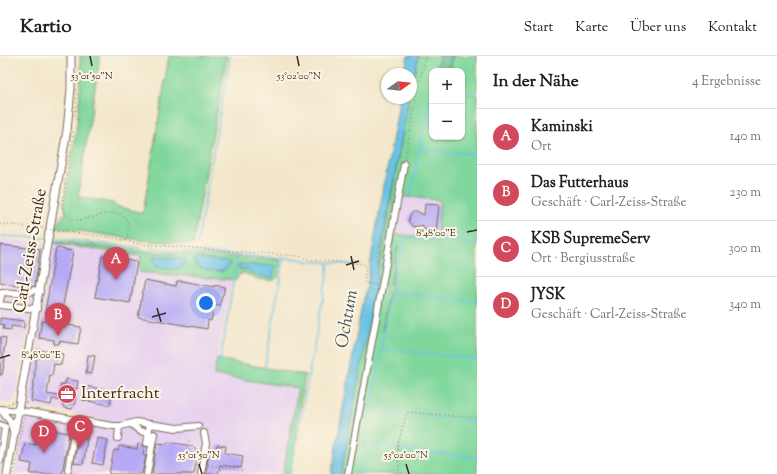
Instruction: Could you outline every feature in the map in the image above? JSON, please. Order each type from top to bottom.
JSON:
[{"type":"main road","name":"Carl-Zeiss-Straße","points":[[8,474],[14,434],[22,411],[20,402],[27,348],[37,309],[68,123],[71,89],[71,56]]},
{"type":"street","points":[[348,474],[404,164]]},
{"type":"street","points":[[0,301],[2,292],[26,294],[34,290],[40,292]]},
{"type":"street","points":[[0,305],[37,309]]},
{"type":"street","points":[[2,407],[119,426],[136,422],[177,428],[198,426]]},
{"type":"street","points":[[2,407],[10,421],[14,434]]},
{"type":"street","points":[[68,470],[76,420]]},
{"type":"street","points":[[131,424],[140,431],[151,433]]},
{"type":"street","points":[[148,474],[151,433],[150,424]]},
{"type":"street","points":[[0,425],[5,427],[1,445],[0,460]]},
{"type":"street","points":[[118,438],[119,426]]},
{"type":"street","points":[[147,443],[151,433]]},
{"type":"street","points":[[201,474],[206,443],[204,433]]},
{"type":"path","points":[[404,164],[418,88],[426,56]]},
{"type":"path","points":[[65,213],[69,218],[83,220],[113,212],[121,215],[127,221],[127,241]]},
{"type":"path","points":[[0,224],[109,237],[153,245],[299,256],[310,260],[363,264],[366,265],[364,283],[376,285]]},
{"type":"path","points":[[2,407],[15,401],[26,403],[22,411],[14,474]]},
{"type":"path","points":[[398,474],[399,467],[397,447],[407,412],[477,418]]},
{"type":"path","points":[[188,446],[189,440]]},
{"type":"path","points":[[202,464],[242,470]]},
{"type":"path","points":[[220,474],[221,467]]},
{"type":"shaded area","points":[[400,196],[441,200],[437,239],[393,234]]},
{"type":"shaded area","points":[[0,239],[45,243],[16,398],[11,403],[0,402]]},
{"type":"shaded area","points":[[52,243],[142,256],[139,272],[232,279],[214,375],[298,388],[289,439],[290,474],[15,474],[24,420],[28,416],[110,429],[112,422],[92,419],[91,417],[75,413],[29,407],[26,401]]},
{"type":"shaded area","points":[[0,414],[5,417],[9,427],[1,474],[0,474]]},
{"type":"green space","points":[[80,56],[100,56],[78,197],[113,203],[116,206],[143,213],[169,56],[227,56],[193,244],[139,240],[55,227],[66,213],[64,204],[80,93]]},
{"type":"green space","points":[[418,56],[477,56],[477,474],[341,474],[378,267],[381,259],[408,104],[417,104],[417,68],[415,68]],"holes":[[[397,196],[440,200],[437,238],[390,234]],[[398,246],[382,331],[388,297],[387,287],[391,281]]]},
{"type":"green space","points":[[439,56],[453,56],[451,68],[437,68]]},
{"type":"green space","points":[[52,241],[142,251],[281,260],[278,277],[273,281],[257,279],[245,273],[240,274],[236,280],[139,272],[141,256],[52,243]]},
{"type":"green space","points":[[217,359],[305,375],[295,434],[298,435],[290,474],[283,474],[298,388],[214,375]]},
{"type":"water","points":[[408,56],[418,56],[415,68],[405,68]]},
{"type":"water","points":[[399,104],[408,104],[341,474],[331,474],[363,299],[367,286]]},
{"type":"water","points":[[155,256],[185,259],[185,263],[177,269],[156,267],[153,258]]},
{"type":"water","points":[[194,259],[230,262],[229,266],[223,271],[209,271],[201,269],[198,265],[195,265]]},
{"type":"water","points":[[240,264],[275,266],[273,278],[253,275],[248,270],[238,268]]},
{"type":"building","points":[[425,204],[439,205],[436,231],[423,229],[423,225],[413,227],[408,221],[412,212],[418,212],[424,215]]},
{"type":"building","points":[[0,245],[40,249],[35,286],[29,287],[0,282]]},
{"type":"building","points":[[56,248],[73,251],[62,311],[59,310],[58,315],[45,312]]},
{"type":"building","points":[[102,256],[137,262],[130,303],[95,297]]},
{"type":"building","points":[[145,280],[176,286],[177,281],[183,281],[214,287],[214,285],[225,287],[220,306],[214,305],[211,321],[208,320],[207,329],[138,317]]},
{"type":"building","points":[[0,318],[24,321],[24,328],[11,326],[11,330],[3,329],[4,325],[0,324]]},
{"type":"building","points":[[42,321],[81,327],[78,344],[59,341],[59,344],[54,344],[54,340],[39,338]]},
{"type":"building","points":[[0,337],[6,338],[2,375],[0,375]]},
{"type":"building","points":[[38,350],[63,354],[61,365],[54,364],[52,376],[50,375],[47,394],[59,396],[61,384],[64,385],[64,383],[66,383],[66,379],[78,381],[77,389],[73,388],[76,397],[72,409],[64,408],[61,401],[52,399],[51,405],[31,401]]},
{"type":"building","points":[[88,355],[95,356],[92,374],[86,373]]},
{"type":"building","points":[[85,386],[112,391],[110,405],[82,400]]},
{"type":"building","points":[[39,428],[69,433],[62,474],[30,474],[32,464],[21,462],[25,443],[36,445]]},
{"type":"building","points":[[79,432],[88,434],[83,464],[74,463]]},
{"type":"building","points":[[97,438],[108,440],[103,465],[92,463]]},
{"type":"building","points":[[167,442],[193,446],[198,454],[194,474],[152,474],[157,443],[167,444]]},
{"type":"building","points":[[138,444],[144,447],[143,455],[146,456],[142,474],[109,474],[114,450],[118,451],[119,446],[137,449]]},
{"type":"building","points":[[217,445],[226,446],[225,453],[243,456],[241,468],[220,465],[218,474],[206,474],[209,450],[216,451]]},
{"type":"waterway","points":[[197,245],[230,56]]},
{"type":"waterway","points":[[444,68],[446,56]]},
{"type":"waterway","points":[[465,92],[477,94]]},
{"type":"waterway","points":[[411,196],[418,154],[429,104]]},
{"type":"waterway","points":[[420,149],[477,155]]},
{"type":"waterway","points":[[0,236],[44,238]]},
{"type":"waterway","points":[[393,285],[396,263],[404,247],[406,237],[477,244]]},
{"type":"waterway","points":[[56,239],[141,248]]},
{"type":"waterway","points":[[150,248],[188,252]]},
{"type":"waterway","points":[[193,252],[300,259],[306,261],[360,265]]},
{"type":"waterway","points":[[219,367],[238,255]]},
{"type":"waterway","points":[[264,371],[284,258]]},
{"type":"waterway","points":[[290,474],[328,271],[328,263]]},
{"type":"waterway","points":[[362,474],[364,464],[361,462],[392,287]]},
{"type":"waterway","points":[[392,292],[477,302]]},
{"type":"waterway","points":[[381,348],[477,359]]},
{"type":"waterway","points":[[371,410],[405,414]]},
{"type":"waterway","points":[[408,414],[477,422]]},
{"type":"waterway","points":[[365,444],[395,449]]},
{"type":"waterway","points":[[398,449],[477,458]]},
{"type":"place","name":"Kaminski","points":[[116,280]]},
{"type":"place","name":"Das Futterhaus","points":[[58,336]]},
{"type":"place","name":"Interfracht","points":[[67,394]]},
{"type":"place","name":"KSB SupremeServ","points":[[80,448]]},
{"type":"place","name":"JYSK","points":[[44,453]]},
{"type":"water label","name":"Ochtum","points":[[348,319]]}]
